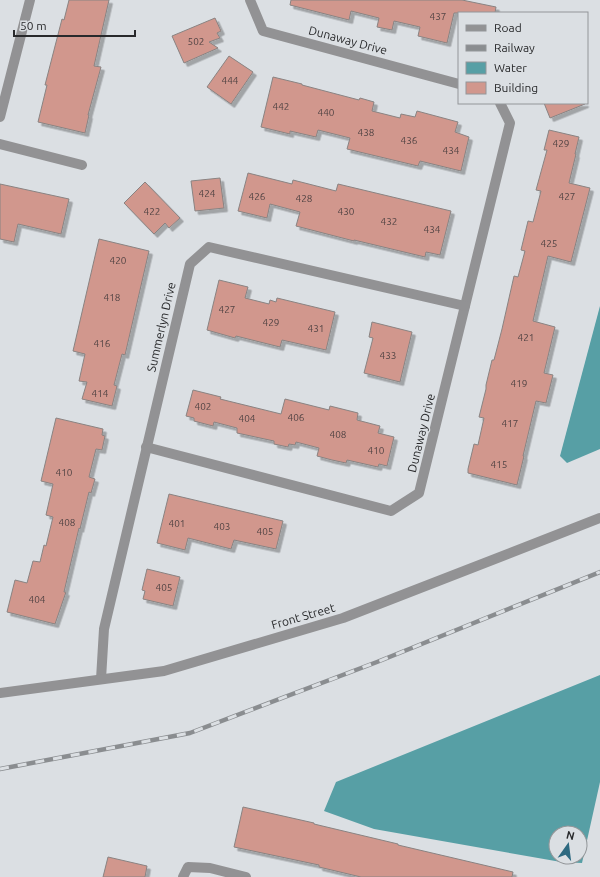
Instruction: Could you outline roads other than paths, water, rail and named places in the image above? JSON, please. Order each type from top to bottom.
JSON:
[{"type":"street","points":[[0,117],[30,0]]},
{"type":"street","name":"Dunaway Drive","points":[[250,0],[263,31],[458,84]]},
{"type":"street","name":"Dunaway Drive","points":[[146,447],[391,512],[419,493],[510,123],[500,104]]},
{"type":"street","points":[[0,144],[82,165]]},
{"type":"street","name":"Summerlyn Drive","points":[[101,679],[104,629],[190,264],[209,247],[465,306]]},
{"type":"street","name":"Front Street","points":[[0,693],[164,671],[343,618],[600,518]]},
{"type":"street","points":[[183,877],[188,867],[210,868],[246,877]]},
{"type":"water","points":[[600,306],[600,449],[567,463],[560,456]]},
{"type":"water","points":[[600,675],[600,782],[588,836],[588,825],[548,825],[548,860],[374,829],[324,811],[336,782]]},
{"type":"railway","points":[[0,769],[190,733],[377,662],[600,572]]}]
